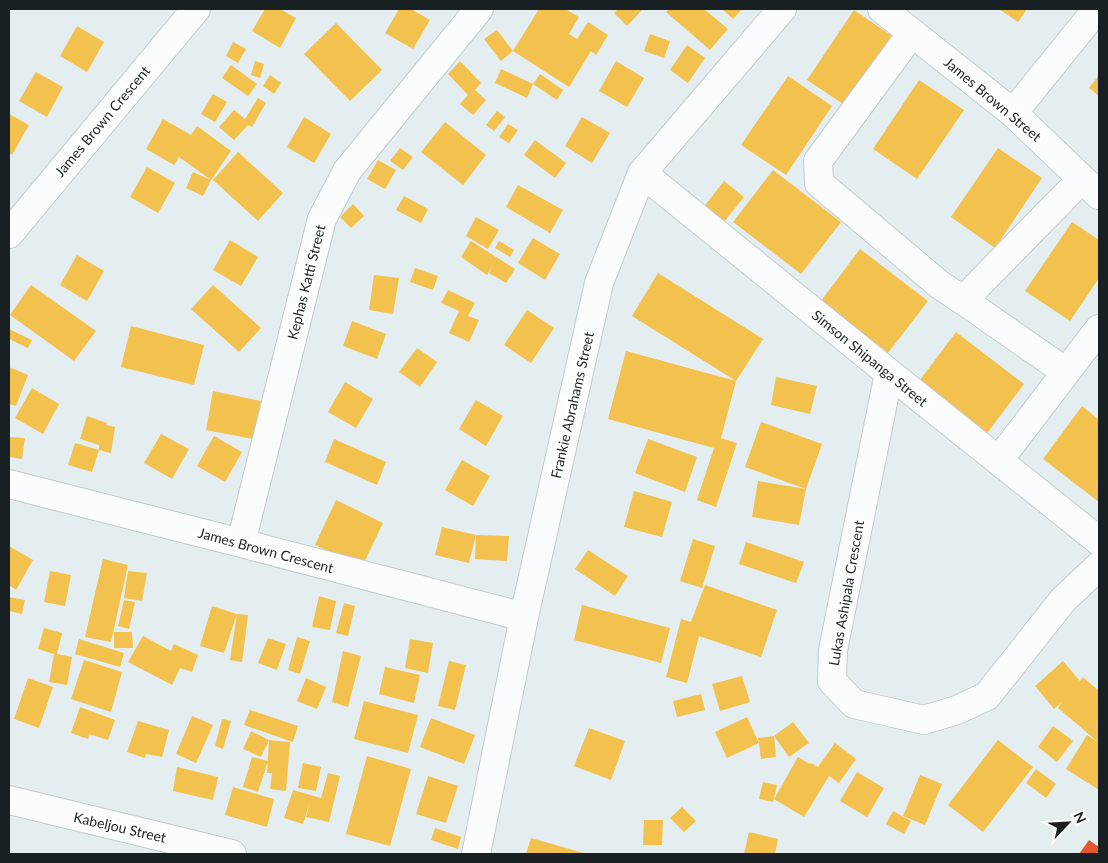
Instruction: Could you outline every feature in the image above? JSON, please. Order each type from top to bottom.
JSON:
[{"type":"street","name":"James Brown Crescent","points":[[9,234],[196,9]]},
{"type":"street","name":"Kephas Katti Street","points":[[241,543],[322,219],[347,170],[479,9]]},
{"type":"street","name":"Frankie Abrahams Street","points":[[476,854],[524,617],[599,283],[642,173],[782,9]]},
{"type":"street","name":"James Brown Street","points":[[882,9],[1013,112],[1091,187]]},
{"type":"street","points":[[1013,112],[1097,9]]},
{"type":"street","points":[[912,32],[818,161],[819,183],[940,285],[1066,372]]},
{"type":"street","name":"Simson Shipanga Street","points":[[642,173],[1099,541]]},
{"type":"street","points":[[964,301],[977,286],[1091,187]]},
{"type":"street","points":[[999,460],[1099,329]]},
{"type":"street","name":"Lukas Ashipala Crescent","points":[[889,373],[833,650],[832,680],[854,704],[924,720],[957,710],[987,696],[1063,600],[1099,566]]},
{"type":"street","name":"James Brown Crescent","points":[[9,484],[524,617]]},
{"type":"street","name":"Kabeljou Street","points":[[9,800],[179,848],[232,854]]},
{"type":"building: Homes","points":[[265,9],[280,9],[296,18],[280,48],[252,31]]},
{"type":"building: Homes","points":[[399,9],[411,9],[430,20],[413,49],[385,33]]},
{"type":"building: Homes","points":[[539,9],[565,9],[579,17],[569,34],[577,39],[588,22],[608,35],[596,55],[591,51],[569,87],[513,51]]},
{"type":"building: Homes","points":[[618,9],[643,9],[627,26],[614,13]]},
{"type":"building: Homes","points":[[669,9],[704,9],[728,29],[710,50],[666,12]]},
{"type":"building: Homes","points":[[722,9],[742,9],[733,19]]},
{"type":"building: Homes","points":[[999,9],[1027,9],[1018,22]]},
{"type":"building: Homes","points":[[854,10],[898,40],[852,110],[807,80]]},
{"type":"building: Homes","points":[[336,23],[382,70],[350,101],[304,54]]},
{"type":"building: Homes","points":[[77,26],[104,42],[87,72],[60,56]]},
{"type":"building: Homes","points":[[497,30],[513,51],[501,61],[484,39]]},
{"type":"building: Homes","points":[[650,34],[670,41],[664,58],[644,51]]},
{"type":"building: Homes","points":[[233,42],[246,49],[238,63],[226,56]]},
{"type":"building: Homes","points":[[687,45],[705,58],[688,83],[670,70]]},
{"type":"building: Homes","points":[[255,61],[264,64],[260,78],[251,75]]},
{"type":"building: Homes","points":[[460,61],[481,83],[475,90],[486,100],[473,115],[460,104],[468,95],[448,74]]},
{"type":"building: Homes","points":[[616,61],[644,78],[627,107],[599,91]]},
{"type":"building: Homes","points":[[231,65],[257,84],[248,96],[222,78]]},
{"type":"building: Homes","points":[[501,69],[533,84],[527,98],[495,83]]},
{"type":"building: Homes","points":[[36,72],[63,87],[47,117],[19,101]]},
{"type":"building: Homes","points":[[540,74],[563,90],[557,100],[533,84]]},
{"type":"building: Homes","points":[[270,75],[281,83],[274,94],[263,86]]},
{"type":"building: Homes","points":[[1099,75],[1099,96],[1089,88]]},
{"type":"building: Homes","points":[[788,76],[832,106],[786,175],[741,145]]},
{"type":"building: Homes","points":[[919,80],[964,110],[917,179],[873,149]]},
{"type":"building: Homes","points":[[213,94],[227,102],[215,122],[201,114]]},
{"type":"building: Homes","points":[[258,98],[266,103],[252,127],[248,125],[234,140],[219,127],[234,110],[245,119]]},
{"type":"building: Homes","points":[[497,111],[505,117],[494,131],[486,125]]},
{"type":"building: Homes","points":[[9,114],[29,125],[12,155],[9,153]]},
{"type":"building: Homes","points":[[304,117],[331,134],[314,163],[287,147]]},
{"type":"building: Homes","points":[[582,117],[610,133],[592,163],[565,146]]},
{"type":"building: Homes","points":[[163,119],[191,135],[197,126],[231,151],[211,180],[179,157],[174,165],[146,149]]},
{"type":"building: Homes","points":[[445,122],[486,155],[463,185],[421,152]]},
{"type":"building: Homes","points":[[508,124],[518,130],[509,143],[499,137]]},
{"type":"building: Homes","points":[[535,140],[566,163],[555,178],[524,155]]},
{"type":"building: Homes","points":[[400,148],[413,157],[403,170],[390,161]]},
{"type":"building: Homes","points":[[998,148],[1042,178],[995,248],[951,217]]},
{"type":"building: Homes","points":[[238,152],[283,193],[258,221],[213,180]]},
{"type":"building: Homes","points":[[378,160],[396,170],[385,189],[367,179]]},
{"type":"building: Homes","points":[[147,167],[175,183],[158,213],[130,197]]},
{"type":"building: Homes","points":[[773,170],[841,222],[801,274],[733,222]]},
{"type":"building: Homes","points":[[193,172],[211,180],[203,196],[186,188]]},
{"type":"building: Homes","points":[[724,181],[744,197],[719,228],[699,213]]},
{"type":"building: Homes","points":[[518,185],[563,210],[550,233],[506,207]]},
{"type":"building: Homes","points":[[404,196],[428,209],[421,223],[396,210]]},
{"type":"building: Homes","points":[[353,204],[364,216],[351,228],[340,217]]},
{"type":"building: Homes","points":[[476,217],[499,230],[488,249],[466,236]]},
{"type":"building: Homes","points":[[1072,222],[1099,240],[1099,278],[1070,321],[1025,291]]},
{"type":"building: Homes","points":[[533,238],[560,254],[545,280],[518,263]]},
{"type":"building: Homes","points":[[230,240],[258,257],[241,286],[213,270]]},
{"type":"building: Homes","points":[[471,241],[515,269],[506,283],[489,273],[493,265],[487,275],[461,257]]},
{"type":"building: Homes","points":[[499,241],[514,250],[510,257],[495,248]]},
{"type":"building: Homes","points":[[860,249],[928,301],[888,353],[821,301]]},
{"type":"building: Homes","points":[[77,255],[104,271],[87,301],[60,285]]},
{"type":"building: Homes","points":[[415,268],[438,276],[433,290],[410,282]]},
{"type":"building: Homes","points":[[658,273],[763,339],[736,381],[632,316]]},
{"type":"building: Homes","points":[[374,275],[399,278],[393,314],[369,310]]},
{"type":"building: Homes","points":[[31,285],[96,331],[74,361],[10,315]]},
{"type":"building: Homes","points":[[213,285],[261,328],[239,352],[191,309]]},
{"type":"building: Homes","points":[[448,290],[475,303],[468,316],[479,320],[469,342],[449,333],[459,311],[441,303]]},
{"type":"building: Homes","points":[[527,310],[554,328],[531,363],[504,345]]},
{"type":"building: Homes","points":[[352,321],[386,334],[377,359],[343,346]]},
{"type":"building: Homes","points":[[131,326],[204,345],[194,385],[121,367]]},
{"type":"building: Homes","points":[[9,329],[32,340],[28,348],[9,339]]},
{"type":"building: Homes","points":[[956,332],[1024,384],[985,436],[917,384]]},
{"type":"building: Homes","points":[[417,348],[437,362],[420,387],[399,372]]},
{"type":"building: Homes","points":[[626,351],[736,381],[721,438],[737,443],[716,507],[697,500],[714,448],[608,419]]},
{"type":"building: Homes","points":[[9,367],[28,375],[16,406],[9,404]]},
{"type":"building: Homes","points":[[776,377],[817,386],[810,414],[771,405]]},
{"type":"building: Homes","points":[[345,382],[373,399],[356,428],[328,412]]},
{"type":"building: Homes","points":[[32,388],[59,404],[43,434],[15,418]]},
{"type":"building: Homes","points":[[213,391],[261,401],[253,439],[206,430]]},
{"type":"building: Homes","points":[[476,400],[503,416],[486,446],[459,429]]},
{"type":"building: Homes","points":[[1082,406],[1099,420],[1099,502],[1043,459]]},
{"type":"building: Homes","points":[[87,416],[115,427],[111,453],[99,450],[99,445],[80,439]]},
{"type":"building: Homes","points":[[761,422],[822,444],[806,489],[745,467]]},
{"type":"building: Homes","points":[[161,434],[189,449],[172,479],[144,463]]},
{"type":"building: Homes","points":[[214,436],[242,452],[225,482],[197,466]]},
{"type":"building: Homes","points":[[9,437],[25,438],[22,459],[9,457]]},
{"type":"building: Homes","points":[[334,439],[386,462],[377,485],[325,462]]},
{"type":"building: Homes","points":[[648,439],[697,457],[685,492],[635,473]]},
{"type":"building: Homes","points":[[75,443],[99,450],[92,472],[68,465]]},
{"type":"building: Homes","points":[[462,460],[490,476],[473,506],[445,490]]},
{"type":"building: Homes","points":[[758,481],[806,489],[799,525],[752,517]]},
{"type":"building: Homes","points":[[634,491],[672,502],[662,537],[624,527]]},
{"type":"building: Homes","points":[[336,500],[383,523],[362,567],[315,545]]},
{"type":"building: Homes","points":[[442,527],[476,535],[469,563],[435,555]]},
{"type":"building: Homes","points":[[476,535],[509,536],[507,561],[475,559]]},
{"type":"building: Homes","points":[[693,539],[715,546],[702,588],[680,581]]},
{"type":"building: Homes","points":[[746,542],[804,562],[796,583],[739,564]]},
{"type":"building: Homes","points":[[9,546],[33,560],[16,590],[9,585]]},
{"type":"building: Homes","points":[[588,550],[628,576],[615,596],[575,569]]},
{"type":"building: Homes","points":[[103,559],[128,565],[111,642],[85,637]]},
{"type":"building: Homes","points":[[50,571],[71,575],[65,606],[44,602]]},
{"type":"building: Homes","points":[[128,571],[147,573],[142,601],[124,598]]},
{"type":"building: Homes","points":[[705,585],[777,610],[761,657],[699,636],[687,683],[666,677],[681,619],[691,622]]},
{"type":"building: Homes","points":[[319,596],[336,601],[330,630],[312,627]]},
{"type":"building: Homes","points":[[9,597],[25,600],[22,614],[9,611]]},
{"type":"building: Homes","points":[[124,600],[135,602],[129,629],[118,626]]},
{"type":"building: Homes","points":[[344,603],[355,606],[348,636],[336,633]]},
{"type":"building: Homes","points":[[582,605],[670,628],[661,663],[574,640]]},
{"type":"building: Homes","points":[[212,606],[237,614],[224,653],[200,646]]},
{"type":"building: Homes","points":[[237,614],[248,615],[242,662],[230,660]]},
{"type":"building: Homes","points":[[44,628],[62,633],[57,654],[72,657],[67,685],[49,682],[54,654],[38,649]]},
{"type":"building: Homes","points":[[114,632],[132,632],[133,648],[114,648]]},
{"type":"building: Homes","points":[[143,636],[171,651],[174,644],[198,655],[192,672],[180,668],[172,685],[128,662]]},
{"type":"building: Homes","points":[[297,637],[310,641],[300,674],[288,670]]},
{"type":"building: Homes","points":[[268,638],[286,644],[277,670],[258,663]]},
{"type":"building: Homes","points":[[79,639],[124,653],[120,667],[75,654]]},
{"type":"building: Homes","points":[[410,639],[433,643],[428,673],[405,668]]},
{"type":"building: Homes","points":[[343,651],[361,656],[348,707],[332,702]]},
{"type":"building: Homes","points":[[84,660],[122,672],[111,712],[71,699]]},
{"type":"building: Homes","points":[[449,661],[466,665],[455,710],[438,706]]},
{"type":"building: Homes","points":[[1063,661],[1080,681],[1083,677],[1099,691],[1099,790],[1066,769],[1087,735],[1098,742],[1058,708],[1062,702],[1054,709],[1035,686]]},
{"type":"building: Homes","points":[[385,667],[420,675],[414,703],[379,694]]},
{"type":"building: Homes","points":[[742,676],[750,702],[720,711],[712,684]]},
{"type":"building: Homes","points":[[28,678],[53,687],[39,728],[14,719]]},
{"type":"building: Homes","points":[[306,678],[326,687],[317,709],[297,701]]},
{"type":"building: Homes","points":[[701,694],[705,710],[677,717],[673,701]]},
{"type":"building: Homes","points":[[364,701],[418,715],[408,753],[354,739]]},
{"type":"building: Homes","points":[[80,707],[115,720],[108,740],[89,734],[88,739],[71,733]]},
{"type":"building: Homes","points":[[250,710],[298,726],[293,742],[244,725]]},
{"type":"building: Homes","points":[[192,716],[213,725],[196,763],[176,754]]},
{"type":"building: Homes","points":[[747,717],[759,743],[727,758],[715,732]]},
{"type":"building: Homes","points":[[431,718],[475,735],[464,764],[420,747]]},
{"type":"building: Homes","points":[[222,719],[231,721],[223,749],[215,746]]},
{"type":"building: Homes","points":[[138,721],[169,730],[162,757],[146,754],[145,758],[127,752]]},
{"type":"building: Homes","points":[[793,722],[809,743],[789,757],[774,736]]},
{"type":"building: Homes","points":[[1053,726],[1073,741],[1057,762],[1038,747]]},
{"type":"building: Homes","points":[[589,728],[625,741],[611,780],[574,766]]},
{"type":"building: Homes","points":[[251,731],[269,740],[261,757],[243,749]]},
{"type":"building: Homes","points":[[774,736],[776,757],[761,759],[758,738]]},
{"type":"building: Homes","points":[[269,740],[290,742],[286,791],[270,789],[272,773],[267,773]]},
{"type":"building: Homes","points":[[998,740],[1033,767],[983,832],[948,805]]},
{"type":"building: Homes","points":[[835,743],[856,759],[839,783],[829,776],[804,817],[774,799],[798,757],[818,767]]},
{"type":"building: Homes","points":[[367,756],[411,769],[390,846],[346,834]]},
{"type":"building: Homes","points":[[252,757],[268,761],[258,792],[243,787]]},
{"type":"building: Homes","points":[[303,763],[321,767],[316,791],[298,788]]},
{"type":"building: Homes","points":[[177,767],[218,777],[213,800],[173,791]]},
{"type":"building: Homes","points":[[1036,769],[1056,784],[1046,798],[1026,783]]},
{"type":"building: Homes","points":[[857,772],[884,788],[867,817],[840,801]]},
{"type":"building: Homes","points":[[328,773],[340,776],[329,822],[306,817],[310,802],[303,824],[284,818],[293,790],[321,798]]},
{"type":"building: Homes","points":[[920,775],[942,784],[925,825],[903,816]]},
{"type":"building: Homes","points":[[428,776],[458,786],[446,823],[416,814]]},
{"type":"building: Homes","points":[[763,782],[777,785],[773,802],[759,799]]},
{"type":"building: Homes","points":[[233,787],[274,799],[267,827],[225,815]]},
{"type":"building: Homes","points":[[682,807],[696,821],[684,832],[670,818]]},
{"type":"building: Homes","points":[[893,811],[911,821],[904,834],[886,824]]},
{"type":"building: Homes","points":[[644,820],[663,820],[662,845],[643,845]]},
{"type":"building: Homes","points":[[435,828],[461,837],[458,849],[431,840]]},
{"type":"building: Homes","points":[[749,832],[778,839],[775,854],[744,854]]},
{"type":"building: Homes","points":[[531,838],[587,854],[526,854]]},
{"type":"building: Shops","points":[[1089,840],[1099,847],[1099,854],[1079,854]]}]
